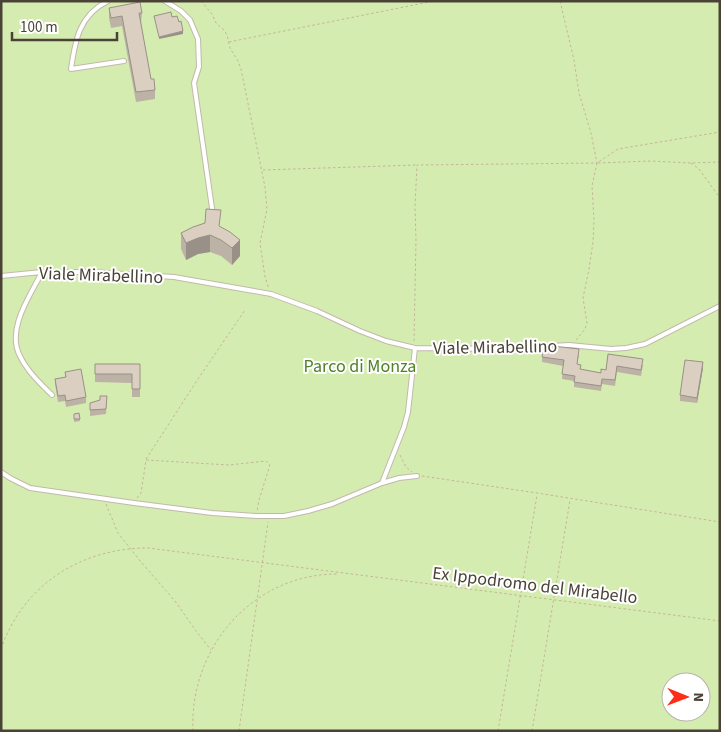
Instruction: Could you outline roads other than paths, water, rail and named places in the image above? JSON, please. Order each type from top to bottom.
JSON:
[{"type":"lane","points":[[108,1],[95,10],[81,27],[77,35],[71,69],[124,61]]},
{"type":"lane","points":[[164,1],[181,11],[190,20],[198,39],[199,67],[194,83],[213,217]]},
{"type":"lane","points":[[42,272],[18,322],[15,334],[19,354],[35,378],[52,396]]},
{"type":"lane","name":"Viale Mirabellino","points":[[1,276],[42,272],[91,272],[174,277],[271,294],[317,310],[360,331],[386,341],[414,348],[498,349],[569,345],[611,349],[634,347],[645,344],[720,306]]},
{"type":"lane","points":[[382,483],[408,412],[414,348]]},
{"type":"lane","points":[[1,472],[30,488],[212,513],[256,516],[284,516],[308,511],[332,504],[382,483],[417,476]]},
{"type":"park label","name":"Parco di Monza","points":[[360,366]]}]
